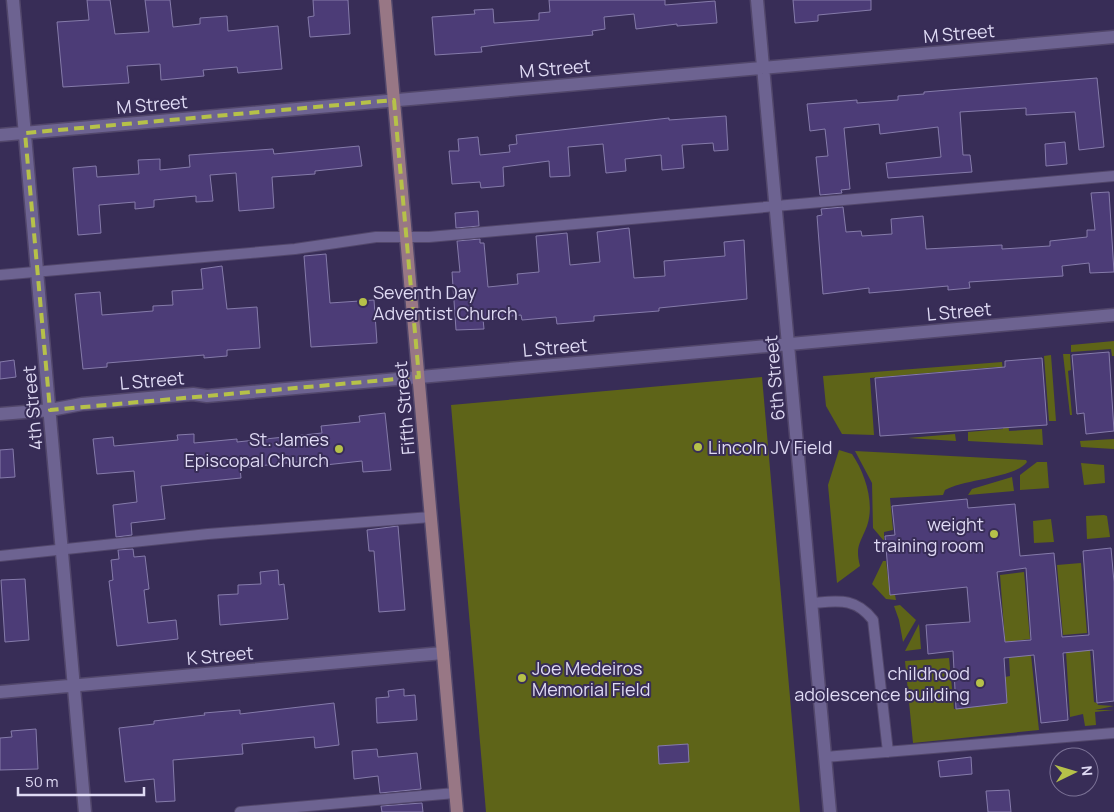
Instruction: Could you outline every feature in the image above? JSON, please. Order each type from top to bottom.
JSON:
[{"type":"street","name":"4th Street","points":[[13,0],[85,812]]},
{"type":"street","name":"Fifth Street","points":[[385,0],[457,812]]},
{"type":"street","name":"6th Street","points":[[757,0],[830,812]]},
{"type":"street","name":"M Street","points":[[0,135],[1114,37]]},
{"type":"street","name":"L Street","points":[[0,414],[193,394],[206,396],[1114,315]]},
{"type":"street","name":"K Street","points":[[0,692],[443,652]]},
{"type":"lane","points":[[0,275],[295,249],[376,237],[406,237],[1114,176]]},
{"type":"lane","points":[[0,556],[208,534],[431,517]]},
{"type":"lane","points":[[812,603],[849,602],[864,609],[873,620],[888,752]]},
{"type":"lane","points":[[825,758],[1114,733]]},
{"type":"lane","points":[[240,812],[455,793]]},
{"type":"highlighted area","points":[[394,100],[419,377],[50,410],[25,133]]},
{"type":"green space","points":[[1114,341],[1114,356],[1112,356],[1111,349],[1071,352],[1071,345]]},
{"type":"green space","points":[[1063,354],[1070,354],[1071,370],[1068,371],[1072,415],[1070,415]]},
{"type":"green space","points":[[1051,355],[1056,421],[1049,421],[1044,356]]},
{"type":"green space","points":[[1002,362],[1009,431],[1042,429],[1043,445],[968,441],[968,432],[1003,429],[997,367],[870,378],[874,435],[842,434],[826,406],[823,376]]},
{"type":"green space","points":[[762,377],[800,812],[486,812],[451,405]]},
{"type":"green space","points":[[955,434],[956,441],[908,438]]},
{"type":"green space","points":[[1114,439],[1114,449],[1081,447],[1080,441]]},
{"type":"green space","points":[[839,450],[852,454],[857,462],[865,479],[870,508],[867,526],[858,549],[860,566],[837,583],[828,485]]},
{"type":"green space","points":[[855,451],[1026,460],[1027,462],[1012,472],[953,486],[945,490],[943,495],[890,498],[893,530],[884,532],[884,541],[873,528],[872,483]]},
{"type":"green space","points":[[1037,462],[1047,462],[1049,488],[1020,490],[1020,475]]},
{"type":"green space","points":[[1081,463],[1104,465],[1105,483],[1084,485]]},
{"type":"green space","points":[[1012,477],[1014,491],[968,495],[972,489]]},
{"type":"green space","points":[[1086,516],[1107,516],[1110,537],[1087,539]]},
{"type":"green space","points":[[1051,519],[1054,542],[1034,543],[1033,521]]},
{"type":"green space","points":[[883,561],[886,561],[890,595],[895,595],[896,600],[886,599],[872,584]]},
{"type":"green space","points":[[1081,563],[1087,633],[1063,635],[1057,565]]},
{"type":"green space","points":[[1024,572],[1030,639],[1007,642],[1005,641],[1000,575]]},
{"type":"green space","points":[[900,605],[916,620],[903,642],[894,606]]},
{"type":"green space","points":[[919,624],[921,649],[905,651]]},
{"type":"green space","points":[[1090,650],[1094,702],[1098,705],[1114,706],[1095,710],[1114,710],[1095,712],[1096,725],[1085,726],[1083,714],[1070,717],[1066,652]]},
{"type":"green space","points":[[1031,655],[1039,730],[913,743],[905,661],[949,658],[954,709],[1007,703],[1005,677],[1010,676],[1009,657]]},
{"type":"building","points":[[87,0],[110,0],[115,34],[149,32],[145,0],[170,0],[173,27],[200,24],[200,18],[227,16],[228,31],[278,26],[282,69],[238,73],[237,67],[203,70],[204,76],[161,80],[160,64],[127,66],[129,83],[63,87],[57,22],[89,20]]},
{"type":"building","points":[[313,0],[348,0],[350,34],[310,37],[308,17],[314,16]]},
{"type":"building","points":[[549,0],[665,0],[665,5],[715,1],[717,23],[677,26],[677,24],[636,29],[634,14],[604,17],[605,29],[592,31],[593,35],[481,47],[482,52],[435,55],[432,17],[475,14],[474,10],[493,9],[494,23],[539,20],[539,13],[550,12]]},
{"type":"building","points":[[793,0],[871,0],[871,10],[818,15],[818,21],[795,23]]},
{"type":"building","points":[[1097,78],[1104,147],[1079,150],[1075,112],[1026,115],[1026,108],[960,112],[963,155],[970,155],[972,172],[888,178],[886,163],[941,157],[938,127],[880,134],[879,124],[844,128],[850,189],[841,190],[842,193],[820,195],[816,157],[828,156],[825,129],[810,131],[807,104],[857,100],[857,103],[898,100],[898,96],[924,94],[924,92]]},
{"type":"building","points":[[726,116],[728,150],[714,151],[713,143],[682,145],[684,168],[662,170],[661,155],[625,159],[626,171],[606,173],[603,144],[568,147],[570,176],[550,177],[549,161],[503,167],[504,186],[481,188],[480,182],[452,184],[449,151],[459,151],[458,139],[478,137],[480,155],[510,152],[509,145],[517,144],[516,135],[669,118],[669,120]]},
{"type":"building","points":[[1065,142],[1067,164],[1046,166],[1045,144]]},
{"type":"building","points":[[359,146],[362,166],[315,171],[315,174],[272,177],[274,208],[239,211],[236,173],[210,175],[213,201],[196,202],[196,196],[154,200],[154,207],[135,209],[135,202],[99,205],[101,233],[78,235],[73,168],[96,166],[97,177],[139,174],[138,160],[160,159],[160,170],[190,167],[189,155],[273,149],[274,154]]},
{"type":"building","points":[[1109,192],[1114,272],[1090,273],[1089,263],[1062,266],[1063,276],[969,282],[970,288],[948,290],[948,286],[869,293],[869,288],[823,294],[817,216],[822,215],[821,209],[843,207],[846,232],[861,231],[862,236],[892,234],[891,219],[923,216],[926,249],[1002,245],[1002,249],[1050,246],[1050,241],[1087,237],[1087,230],[1095,230],[1091,193]]},
{"type":"building","points":[[478,211],[479,226],[456,228],[455,213]]},
{"type":"building","points":[[629,228],[634,278],[665,276],[664,261],[725,256],[724,242],[744,240],[747,299],[659,308],[659,311],[594,316],[594,321],[557,324],[556,317],[522,320],[521,315],[483,319],[484,329],[456,330],[452,272],[460,272],[457,241],[480,239],[480,243],[484,243],[488,287],[518,284],[517,274],[539,272],[536,236],[567,233],[570,265],[600,262],[597,232]]},
{"type":"building","name":"Seventh Day Adventist Church","points":[[326,254],[330,303],[374,300],[377,343],[311,347],[304,256]]},
{"type":"building","points":[[222,266],[227,309],[257,307],[260,348],[227,350],[227,356],[204,358],[204,355],[107,363],[107,367],[83,369],[75,294],[100,292],[102,315],[153,311],[153,306],[173,305],[172,291],[203,289],[201,269]]},
{"type":"building","points":[[1109,352],[1114,431],[1086,434],[1084,413],[1077,414],[1072,355]]},
{"type":"building","points":[[1042,358],[1047,425],[880,436],[875,378],[1005,367],[1005,361]]},
{"type":"building","points":[[14,360],[16,377],[0,379],[0,362]]},
{"type":"building","points":[[385,413],[391,470],[363,472],[362,461],[325,465],[324,459],[240,468],[241,478],[161,486],[165,519],[131,523],[132,535],[116,537],[113,505],[137,502],[134,471],[97,474],[93,439],[113,437],[114,446],[178,440],[177,435],[194,434],[194,443],[237,439],[237,442],[322,433],[321,426],[360,422],[359,416]]},
{"type":"building","points":[[13,449],[15,477],[0,478],[0,450]]},
{"type":"building","points":[[967,499],[968,508],[1015,504],[1020,556],[1054,553],[1062,637],[1089,635],[1083,551],[1111,548],[1114,582],[1114,701],[1097,703],[1093,650],[1063,653],[1068,720],[1041,723],[1034,655],[1004,658],[1007,703],[956,709],[953,651],[928,654],[926,625],[970,622],[967,587],[890,595],[885,536],[895,535],[892,506]],"holes":[[[1026,568],[1031,640],[1005,642],[997,572]]]},
{"type":"building","points":[[398,526],[405,610],[379,612],[374,551],[369,551],[367,530]]},
{"type":"building","points":[[133,549],[134,557],[145,556],[149,589],[144,590],[148,623],[176,620],[178,639],[117,646],[109,581],[113,580],[111,560],[119,559],[118,550]]},
{"type":"building","points":[[278,570],[279,585],[284,584],[288,619],[220,625],[218,595],[238,594],[238,585],[261,584],[260,572]]},
{"type":"building","points":[[25,579],[29,640],[5,642],[1,580]]},
{"type":"building","points":[[404,689],[404,696],[415,695],[417,720],[377,723],[376,698],[389,697],[388,691]]},
{"type":"building","points":[[334,703],[339,745],[315,748],[314,737],[242,744],[243,754],[173,760],[175,801],[156,802],[154,779],[125,782],[119,728],[154,724],[154,721],[205,715],[204,713],[240,710],[240,714]]},
{"type":"building","points":[[36,729],[38,769],[0,770],[0,738],[12,737],[11,731]]},
{"type":"building","points":[[688,744],[689,762],[659,764],[658,746]]},
{"type":"building","points":[[377,749],[378,757],[417,753],[421,789],[380,793],[378,776],[354,779],[352,751]]},
{"type":"building","points":[[971,757],[972,774],[940,777],[938,761]]},
{"type":"building","points":[[1009,790],[1011,812],[988,812],[986,791]]},
{"type":"building","points":[[422,803],[423,812],[382,812],[381,806]]},
{"type":"place","name":"Seventh Day Adventist Church","points":[[363,302]]},
{"type":"place","name":"Lincoln JV Field","points":[[698,447]]},
{"type":"place","name":"St. James Episcopal Church","points":[[339,449]]},
{"type":"place","name":"weight training room","points":[[994,534]]},
{"type":"place","name":"Joe Medeiros Memorial Field","points":[[522,678]]},
{"type":"place","name":"childhood adolescence building","points":[[980,683]]}]
